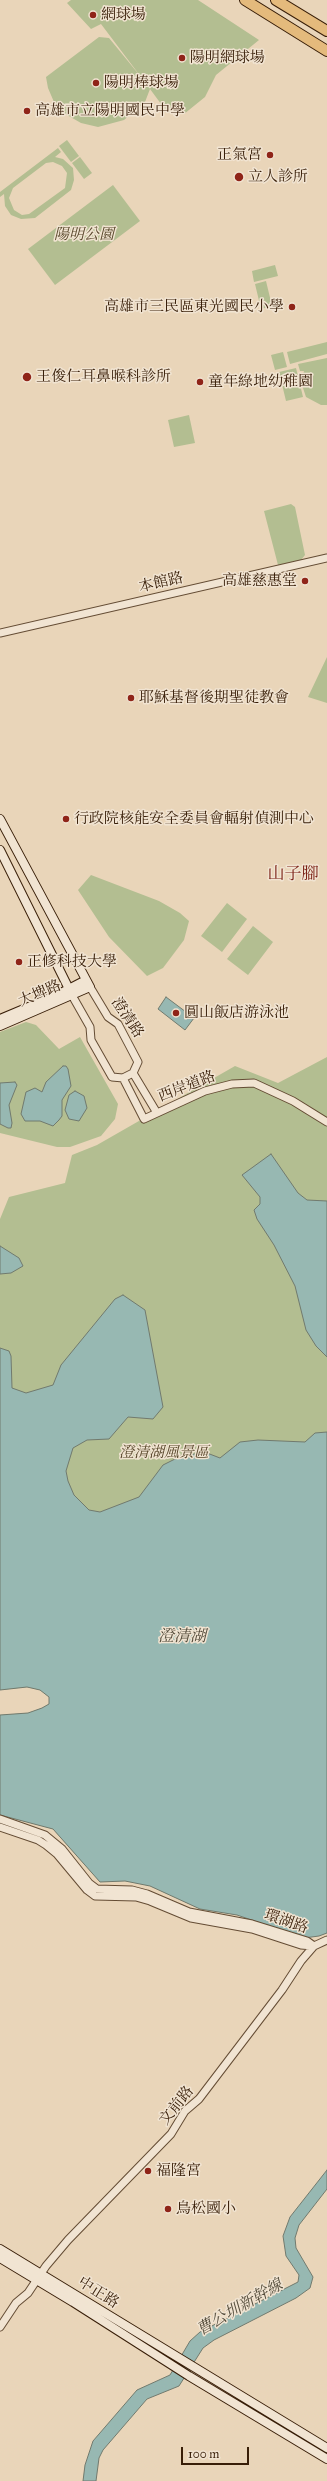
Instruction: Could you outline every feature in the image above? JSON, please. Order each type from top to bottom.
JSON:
[{"type":"highway","points":[[245,0],[323,48]]},
{"type":"highway","points":[[276,0],[327,31]]},
{"type":"main road","name":"澄清路","points":[[0,819],[88,983]]},
{"type":"main road","points":[[0,850],[70,993]]},
{"type":"main road","name":"大埤路","points":[[0,1026],[88,983]]},
{"type":"main road","name":"大埤路","points":[[0,1019],[70,993]]},
{"type":"main road","name":"中正路","points":[[0,2249],[39,2277],[176,2368],[327,2459]]},
{"type":"main road","name":"中正路","points":[[0,2258],[39,2277],[327,2448]]},
{"type":"street","name":"本館路","points":[[0,633],[327,558]]},
{"type":"street","name":"澄清路","points":[[88,983],[108,1017],[118,1024],[138,1062],[133,1073]]},
{"type":"street","points":[[70,993],[90,1027],[91,1040],[112,1077],[123,1078],[133,1073],[157,1113]]},
{"type":"street","name":"西岸道路","points":[[123,1078],[144,1119],[205,1091],[232,1084],[254,1083],[293,1101],[327,1122]]},
{"type":"street","name":"環湖路","points":[[0,1819],[45,1835],[62,1849],[86,1890],[95,1896],[131,1897],[150,1901],[191,1918],[252,1929],[301,1945],[314,1946]]},
{"type":"street","name":"環湖路","points":[[0,1827],[38,1840],[70,1865]]},
{"type":"street","name":"文前路","points":[[0,2328],[16,2303],[28,2293],[39,2277],[90,2215],[133,2175],[171,2134],[185,2111],[199,2099],[314,1946],[327,1940]]},
{"type":"green space","name":"陽明網球場","points":[[71,0],[198,0],[259,40],[216,75],[205,97],[184,114],[167,112],[150,89],[145,102],[124,120],[98,127],[81,123],[67,115],[54,102],[48,88],[46,77],[99,37],[109,38],[141,77],[101,24],[91,29],[67,3]]},
{"type":"green space","points":[[67,140],[79,156],[71,162],[59,146]]},
{"type":"green space","points":[[58,148],[61,152],[55,157],[63,159],[73,168],[74,180],[71,190],[35,218],[21,219],[11,215],[5,206],[4,194],[0,197],[0,192]],"holes":[[[53,162],[62,166],[67,173],[65,188],[29,214],[22,215],[14,210],[9,198],[13,188],[46,163]]]},
{"type":"green space","points":[[80,157],[92,173],[84,179],[72,163]]},
{"type":"green space","name":"陽明公園","points":[[113,185],[140,221],[55,285],[28,249]]},
{"type":"green space","points":[[275,265],[278,276],[254,282],[252,271]]},
{"type":"green space","points":[[266,281],[272,306],[261,309],[255,284]]},
{"type":"green space","points":[[327,342],[327,354],[290,364],[287,352]]},
{"type":"green space","points":[[283,352],[287,367],[275,370],[271,355]]},
{"type":"green space","points":[[327,358],[327,405],[321,405],[306,397],[301,382],[304,371],[300,371],[298,364]]},
{"type":"green space","points":[[296,368],[303,397],[286,401],[279,372]]},
{"type":"green space","points":[[189,415],[195,443],[174,447],[168,420]]},
{"type":"green space","points":[[291,504],[295,507],[305,555],[301,560],[278,565],[264,511]]},
{"type":"green space","points":[[327,657],[327,703],[308,697]]},
{"type":"green space","points":[[91,875],[159,901],[180,913],[189,921],[184,940],[163,968],[147,976],[109,937],[78,890]]},
{"type":"green space","points":[[227,903],[247,919],[222,952],[201,936]]},
{"type":"green space","points":[[253,926],[273,942],[248,975],[227,959]]},
{"type":"green space","points":[[26,1022],[36,1025],[59,1049],[80,1037],[118,1104],[115,1119],[101,1136],[70,1147],[57,1147],[0,1133],[0,1032]]},
{"type":"green space","name":"澄清湖","points":[[327,1057],[327,1933],[319,1936],[259,1923],[237,1915],[200,1909],[150,1886],[125,1881],[100,1882],[53,1829],[0,1815],[0,1715],[28,1713],[42,1708],[49,1704],[49,1697],[40,1690],[27,1687],[0,1690],[0,1219],[9,1197],[65,1183],[72,1155],[97,1145],[235,1066],[278,1083]]},
{"type":"water","name":"圓山飯店游泳池","points":[[166,997],[194,1018],[185,1030],[158,1009]]},
{"type":"water","points":[[63,1066],[66,1066],[68,1069],[71,1086],[62,1100],[62,1116],[53,1126],[40,1121],[25,1121],[21,1114],[26,1092],[35,1088],[42,1092],[46,1082]]},
{"type":"water","points":[[15,1082],[17,1085],[9,1105],[12,1123],[11,1128],[8,1128],[0,1124],[0,1083]]},
{"type":"water","points":[[75,1091],[84,1096],[87,1108],[79,1121],[69,1119],[65,1110],[69,1095]]},
{"type":"water","points":[[271,1154],[298,1193],[307,1200],[327,1201],[327,1357],[316,1346],[306,1330],[295,1286],[274,1245],[257,1219],[254,1210],[260,1204],[260,1197],[242,1175]]},
{"type":"water","points":[[0,1246],[19,1258],[23,1266],[11,1273],[0,1274]]},
{"type":"water","name":"澄清湖","points":[[123,1295],[145,1310],[163,1407],[153,1419],[128,1417],[109,1439],[87,1440],[73,1448],[66,1471],[68,1481],[74,1495],[89,1510],[100,1512],[139,1497],[163,1465],[183,1455],[207,1453],[220,1458],[240,1442],[258,1440],[305,1442],[315,1433],[327,1432],[327,1933],[319,1936],[304,1938],[237,1915],[200,1909],[150,1886],[125,1881],[100,1882],[53,1829],[0,1815],[0,1715],[28,1713],[42,1708],[49,1704],[49,1697],[40,1690],[27,1687],[0,1690],[0,1348],[9,1351],[11,1356],[12,1388],[26,1393],[53,1385],[61,1365],[115,1299]]},
{"type":"water","points":[[327,2170],[327,2189],[299,2225],[295,2238],[296,2248],[313,2277],[310,2288],[296,2298],[214,2340],[203,2348],[179,2386],[147,2399],[103,2450],[99,2458],[96,2481],[83,2481],[85,2465],[93,2441],[137,2390],[170,2375],[190,2341],[200,2332],[298,2282],[299,2275],[286,2256],[283,2236],[290,2217]]},
{"type":"place","name":"網球場","points":[[93,15]]},
{"type":"place","name":"陽明網球場","points":[[182,58]]},
{"type":"place","name":"陽明棒球場","points":[[96,83]]},
{"type":"place","name":"高雄市立陽明國民中學","points":[[27,111]]},
{"type":"place","name":"正氣宮","points":[[270,155]]},
{"type":"place","name":"立人診所","points":[[239,177]]},
{"type":"place","name":"高雄市三民區東光國民小學","points":[[292,307]]},
{"type":"place","name":"王俊仁耳鼻喉科診所","points":[[27,377]]},
{"type":"place","name":"童年綠地幼稚園","points":[[200,382]]},
{"type":"place","name":"高雄慈惠堂","points":[[305,581]]},
{"type":"place","name":"耶穌基督後期聖徒教會","points":[[131,698]]},
{"type":"place","name":"行政院核能安全委員會輻射偵測中心","points":[[66,819]]},
{"type":"place","name":"正修科技大學","points":[[19,962]]},
{"type":"place","name":"圓山飯店游泳池","points":[[176,1013]]},
{"type":"place","name":"福隆宮","points":[[148,2171]]},
{"type":"place","name":"鳥松國小","points":[[168,2209]]},
{"type":"district","name":"山子腳","points":[[293,875]]},
{"type":"park label","name":"澄清湖風景區","points":[[164,1453]]},
{"type":"water label","name":"曹公圳新幹線","points":[[240,2308]]}]
